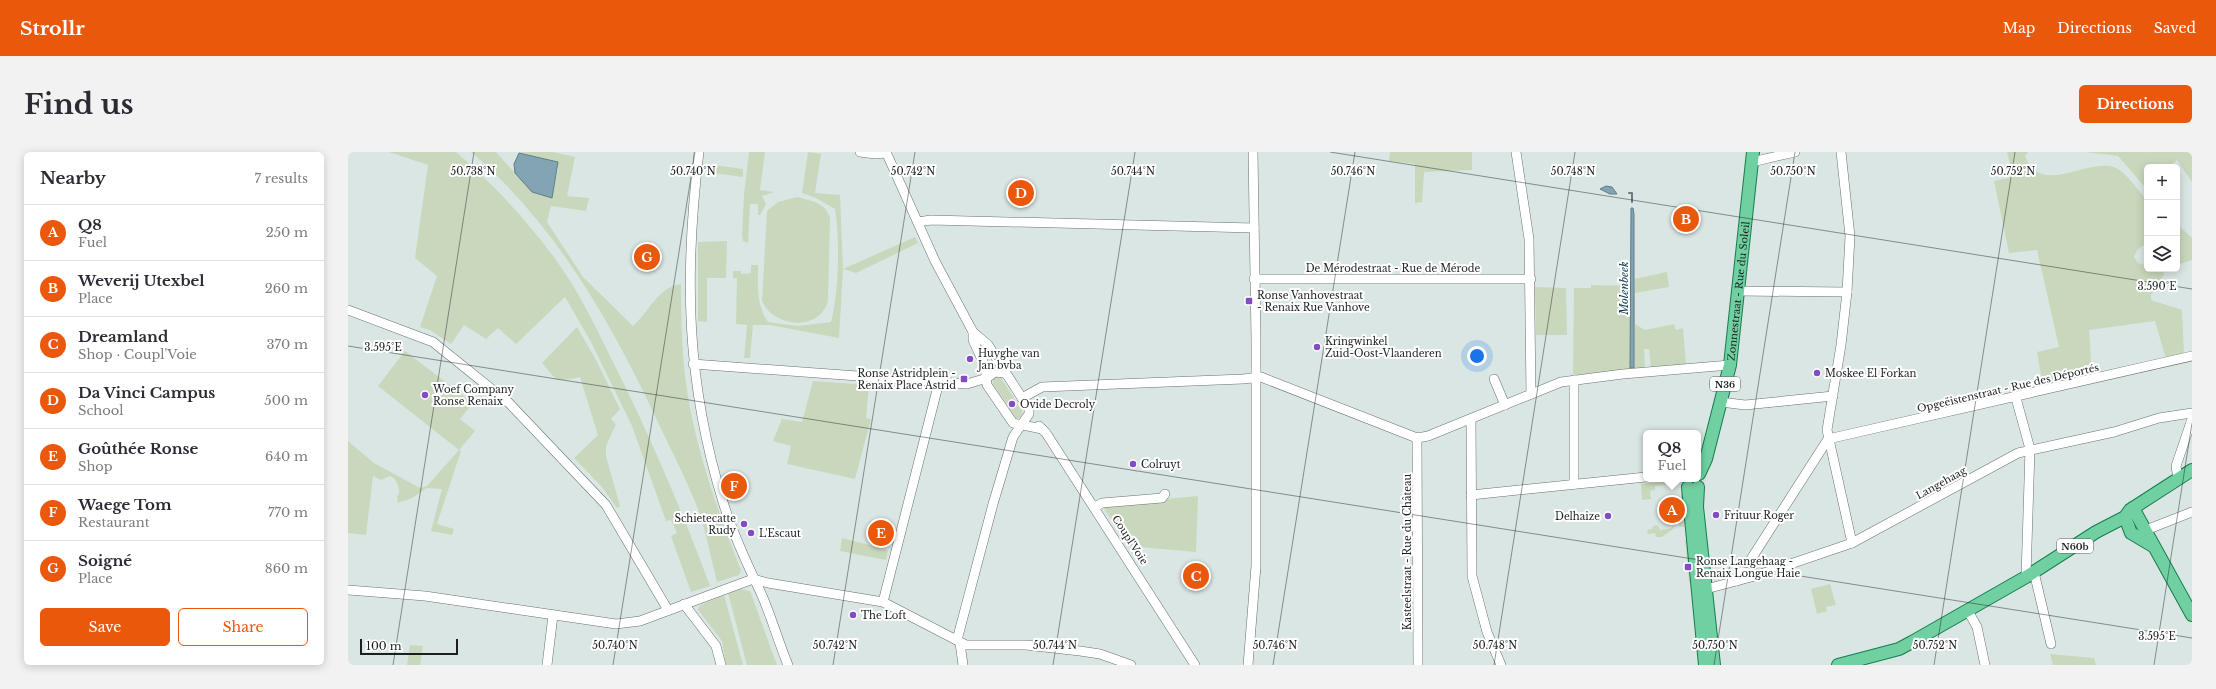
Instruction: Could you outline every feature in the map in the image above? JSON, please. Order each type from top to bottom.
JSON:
[{"type":"main road","name":"Zonnestraat - Rue du Soleil","points":[[1701,468],[1706,459],[1730,366],[1752,157]]},
{"type":"main road","name":"N60b","points":[[1838,665],[1899,649],[1968,611],[2030,574],[2129,512],[2185,474]]},
{"type":"main road","name":"N36","points":[[1701,482],[1690,484],[1702,591],[1714,665]]},
{"type":"main road","points":[[2129,512],[2140,532],[2156,549],[2192,615]]},
{"type":"main road","name":"N36","points":[[1702,591],[1705,665]]},
{"type":"street","points":[[699,152],[692,218],[690,267],[693,364],[702,420],[716,479],[732,528],[753,579],[760,592],[788,665]]},
{"type":"street","points":[[860,152],[875,154],[886,152],[935,261],[973,332],[973,340],[985,366],[987,385],[1010,421],[1042,429]]},
{"type":"street","points":[[1248,662],[1256,566],[1256,377],[1252,152]]},
{"type":"street","points":[[1516,152],[1529,239],[1531,279],[1531,394]]},
{"type":"street","points":[[1752,157],[1795,152]]},
{"type":"street","points":[[1841,152],[1850,236],[1842,345],[1827,430],[1852,543]]},
{"type":"street","points":[[918,222],[931,220],[1254,228]]},
{"type":"street","name":"De Mérodestraat - Rue de Mérode","points":[[1254,279],[1531,279]]},
{"type":"street","points":[[1738,291],[1847,292]]},
{"type":"street","points":[[348,310],[433,342],[504,398],[606,505],[668,610]]},
{"type":"street","name":"Coupl'Voie","points":[[973,332],[983,339],[1001,365],[1004,373],[1022,398],[1029,414],[1042,429],[1095,507],[1195,665]]},
{"type":"street","name":"Opgeëistenstraat - Rue des Déportés","points":[[1828,439],[2008,398],[2016,398],[2192,356]]},
{"type":"street","points":[[693,364],[967,384],[991,392]]},
{"type":"street","points":[[1022,398],[1042,388],[1256,377],[1267,378],[1417,438],[1428,436],[1561,382],[1730,366]]},
{"type":"street","points":[[967,384],[987,378],[995,372],[1004,373]]},
{"type":"street","points":[[1494,379],[1505,405]]},
{"type":"street","points":[[1574,380],[1574,484]]},
{"type":"street","points":[[883,602],[939,382]]},
{"type":"street","points":[[1721,402],[1745,404],[1833,396]]},
{"type":"street","points":[[2016,398],[2030,449],[2030,574],[2051,644]]},
{"type":"street","name":"Langehaag","points":[[1702,591],[1852,543],[2018,453],[2030,449],[2114,432],[2160,418],[2192,413]]},
{"type":"street","points":[[963,665],[958,642],[993,504],[1013,437],[1026,422],[1029,414]]},
{"type":"street","points":[[1471,419],[1472,576],[1487,632],[1501,665]]},
{"type":"street","points":[[2185,474],[2176,473],[2179,457],[2192,419]]},
{"type":"street","name":"Kasteelstraat - Rue du Château","points":[[1417,438],[1418,665]]},
{"type":"street","points":[[1737,581],[1828,439]]},
{"type":"street","points":[[1471,495],[1643,477]]},
{"type":"street","points":[[1095,507],[1102,504],[1162,498],[1165,494]]},
{"type":"street","points":[[2140,532],[2192,512]]},
{"type":"street","points":[[348,590],[425,596],[616,624],[626,624],[753,579],[768,583],[883,602],[958,642],[970,646],[1026,645],[1080,650],[1100,654],[1131,665]]},
{"type":"street","points":[[688,603],[716,646],[721,665]]},
{"type":"street","points":[[1968,611],[1977,628],[1985,665]]},
{"type":"street","points":[[547,665],[553,615]]},
{"type":"green space","points":[[389,152],[456,152],[508,201],[562,268],[585,306],[638,414],[676,499],[710,586],[691,592],[671,536],[677,533],[671,520],[666,521],[632,426],[591,342],[565,297],[516,344],[498,328],[486,339],[464,325],[451,344],[430,330],[420,327],[437,276],[415,258],[428,165]]},
{"type":"green space","points":[[471,152],[496,152],[532,192],[551,198],[558,170],[558,162],[519,152],[553,152],[575,157],[567,196],[589,198],[586,211],[551,206],[547,222],[583,277],[633,326],[660,295],[673,286],[681,284],[682,346],[685,377],[694,429],[712,490],[741,570],[739,575],[717,582],[702,520],[687,482],[626,357],[582,283],[558,247],[532,213],[503,181]]},
{"type":"green space","points":[[749,152],[765,152],[760,190],[774,192],[762,196],[766,204],[760,215],[758,215],[758,204],[750,204],[748,243],[743,241],[742,236],[744,194]]},
{"type":"green space","points":[[808,152],[821,154],[815,193],[840,195],[843,269],[839,338],[770,325],[753,325],[750,358],[744,358],[747,325],[736,324],[737,278],[733,278],[733,271],[741,271],[741,274],[751,273],[751,265],[758,265],[758,288],[761,308],[768,322],[797,326],[831,322],[836,296],[838,266],[838,235],[835,209],[816,198],[802,193]]},
{"type":"green space","points":[[1390,152],[1472,152],[1472,170],[1424,172],[1422,202],[1415,203],[1415,164],[1389,161]]},
{"type":"green space","points":[[2007,152],[2028,152],[2025,156],[2032,167],[2041,173],[2051,175],[2062,174],[2086,168],[2109,166],[2120,170],[2130,180],[2144,196],[2144,245],[2137,250],[2134,257],[2138,263],[2144,265],[2144,272],[2164,272],[2164,275],[2151,295],[2151,300],[2182,310],[2184,354],[2166,359],[2155,321],[2089,330],[2092,374],[2043,386],[2037,352],[2059,347],[2037,250],[2009,253],[1994,181],[2013,177]]},
{"type":"green space","points":[[2085,152],[2192,152],[2192,182],[2177,160],[2172,164],[2144,164],[2144,186],[2118,156]]},
{"type":"green space","points":[[707,164],[743,169],[743,177],[706,172]]},
{"type":"green space","points":[[797,197],[817,203],[825,209],[830,218],[828,300],[824,310],[816,317],[797,323],[776,317],[768,310],[762,301],[767,211],[778,202]]},
{"type":"green space","points":[[2180,227],[2192,238],[2192,260],[2180,264]]},
{"type":"green space","points":[[915,237],[918,243],[856,273],[843,269]]},
{"type":"green space","points":[[727,241],[726,278],[707,278],[707,322],[698,321],[698,242]]},
{"type":"green space","points":[[1667,272],[1669,287],[1635,293],[1635,324],[1645,330],[1674,324],[1676,330],[1683,328],[1686,364],[1651,367],[1649,349],[1644,349],[1645,368],[1573,375],[1574,288],[1591,288],[1591,285],[1635,286],[1634,279]]},
{"type":"green space","points":[[1535,287],[1566,288],[1567,335],[1536,335]]},
{"type":"green space","points":[[577,327],[596,360],[620,409],[611,419],[616,424],[606,446],[606,456],[620,506],[617,508],[603,488],[574,458],[598,435],[580,377],[566,380],[555,378],[542,363]]},
{"type":"green space","name":"Woef Company Ronse Renaix","points":[[405,351],[473,403],[460,419],[475,431],[459,450],[378,386]]},
{"type":"green space","points":[[998,377],[1001,378],[1023,412],[1020,418],[1016,418],[993,384],[993,379]]},
{"type":"green space","points":[[813,381],[869,385],[866,418],[871,419],[855,479],[787,464],[791,446],[773,441],[782,419],[802,422]]},
{"type":"green space","points":[[348,441],[374,463],[420,488],[427,486],[459,450],[461,451],[437,524],[454,529],[452,535],[431,531],[442,489],[427,488],[412,498],[398,503],[397,497],[399,488],[393,477],[390,476],[381,480],[373,476],[366,535],[348,533]]},
{"type":"green space","points":[[1678,482],[1674,489],[1672,484],[1655,486],[1655,490],[1650,491],[1651,499],[1642,500],[1641,484]]},
{"type":"green space","points":[[1682,491],[1685,527],[1679,526]]},
{"type":"green space","points":[[1198,496],[1196,552],[1128,546],[1102,505]]},
{"type":"green space","points":[[1672,523],[1673,529],[1662,537],[1656,537],[1655,533],[1648,534],[1647,530],[1652,529],[1653,526],[1658,525],[1660,530],[1672,528]]},
{"type":"green space","points":[[842,538],[888,550],[886,560],[840,551]]},
{"type":"green space","points":[[1685,540],[1687,540],[1691,582],[1689,582]]},
{"type":"green space","points":[[1830,584],[1836,605],[1826,607],[1827,611],[1817,614],[1811,589]]},
{"type":"green space","points":[[741,589],[750,591],[777,665],[747,665],[728,593]]},
{"type":"green space","points":[[724,595],[743,665],[726,665],[722,641],[698,610],[700,605]]},
{"type":"green space","points":[[410,645],[423,646],[420,665],[407,665]]},
{"type":"green space","points":[[2050,654],[2094,658],[2096,665],[2053,665]]},
{"type":"water","points":[[519,153],[558,162],[552,198],[532,192],[515,173],[514,164]]},
{"type":"water","points":[[1606,186],[1612,187],[1617,194],[1610,194],[1600,189]]},
{"type":"water","points":[[1631,208],[1633,208],[1634,214],[1634,368],[1630,368]]},
{"type":"waterway","name":"Molenbeek","points":[[1629,193],[1632,193],[1632,202]]},
{"type":"place","name":"Da Vinci Campus","points":[[1021,193]]},
{"type":"place","name":"Weverij Utexbel","points":[[1686,219]]},
{"type":"place","name":"Soigné","points":[[647,257]]},
{"type":"place","name":"Ronse Vanhovestraat - Renaix Rue Vanhove","points":[[1249,301]]},
{"type":"place","name":"Kringwinkel Zuid-Oost-Vlaanderen","points":[[1317,347]]},
{"type":"place","name":"Huyghe van Jan bvba","points":[[970,359]]},
{"type":"place","name":"Moskee El Forkan","points":[[1817,373]]},
{"type":"place","name":"Ronse Astridplein - Renaix Place Astrid","points":[[964,379]]},
{"type":"place","name":"Woef Company Ronse Renaix","points":[[425,395]]},
{"type":"place","name":"Ovide Decroly","points":[[1012,404]]},
{"type":"place","name":"Colruyt","points":[[1133,464]]},
{"type":"place","name":"Waege Tom","points":[[734,486]]},
{"type":"place","name":"Q8","points":[[1672,510]]},
{"type":"place","name":"Frituur Roger","points":[[1716,515]]},
{"type":"place","name":"Delhaize","points":[[1608,516]]},
{"type":"place","name":"Schietecatte Rudy","points":[[744,524]]},
{"type":"place","name":"L'Escaut","points":[[751,533]]},
{"type":"place","name":"Goûthée Ronse","points":[[881,533]]},
{"type":"place","name":"Ronse Langehaag - Renaix Longue Haie","points":[[1688,567]]},
{"type":"place","name":"Dreamland","points":[[1196,576]]},
{"type":"place","name":"The Loft","points":[[853,615]]}]
